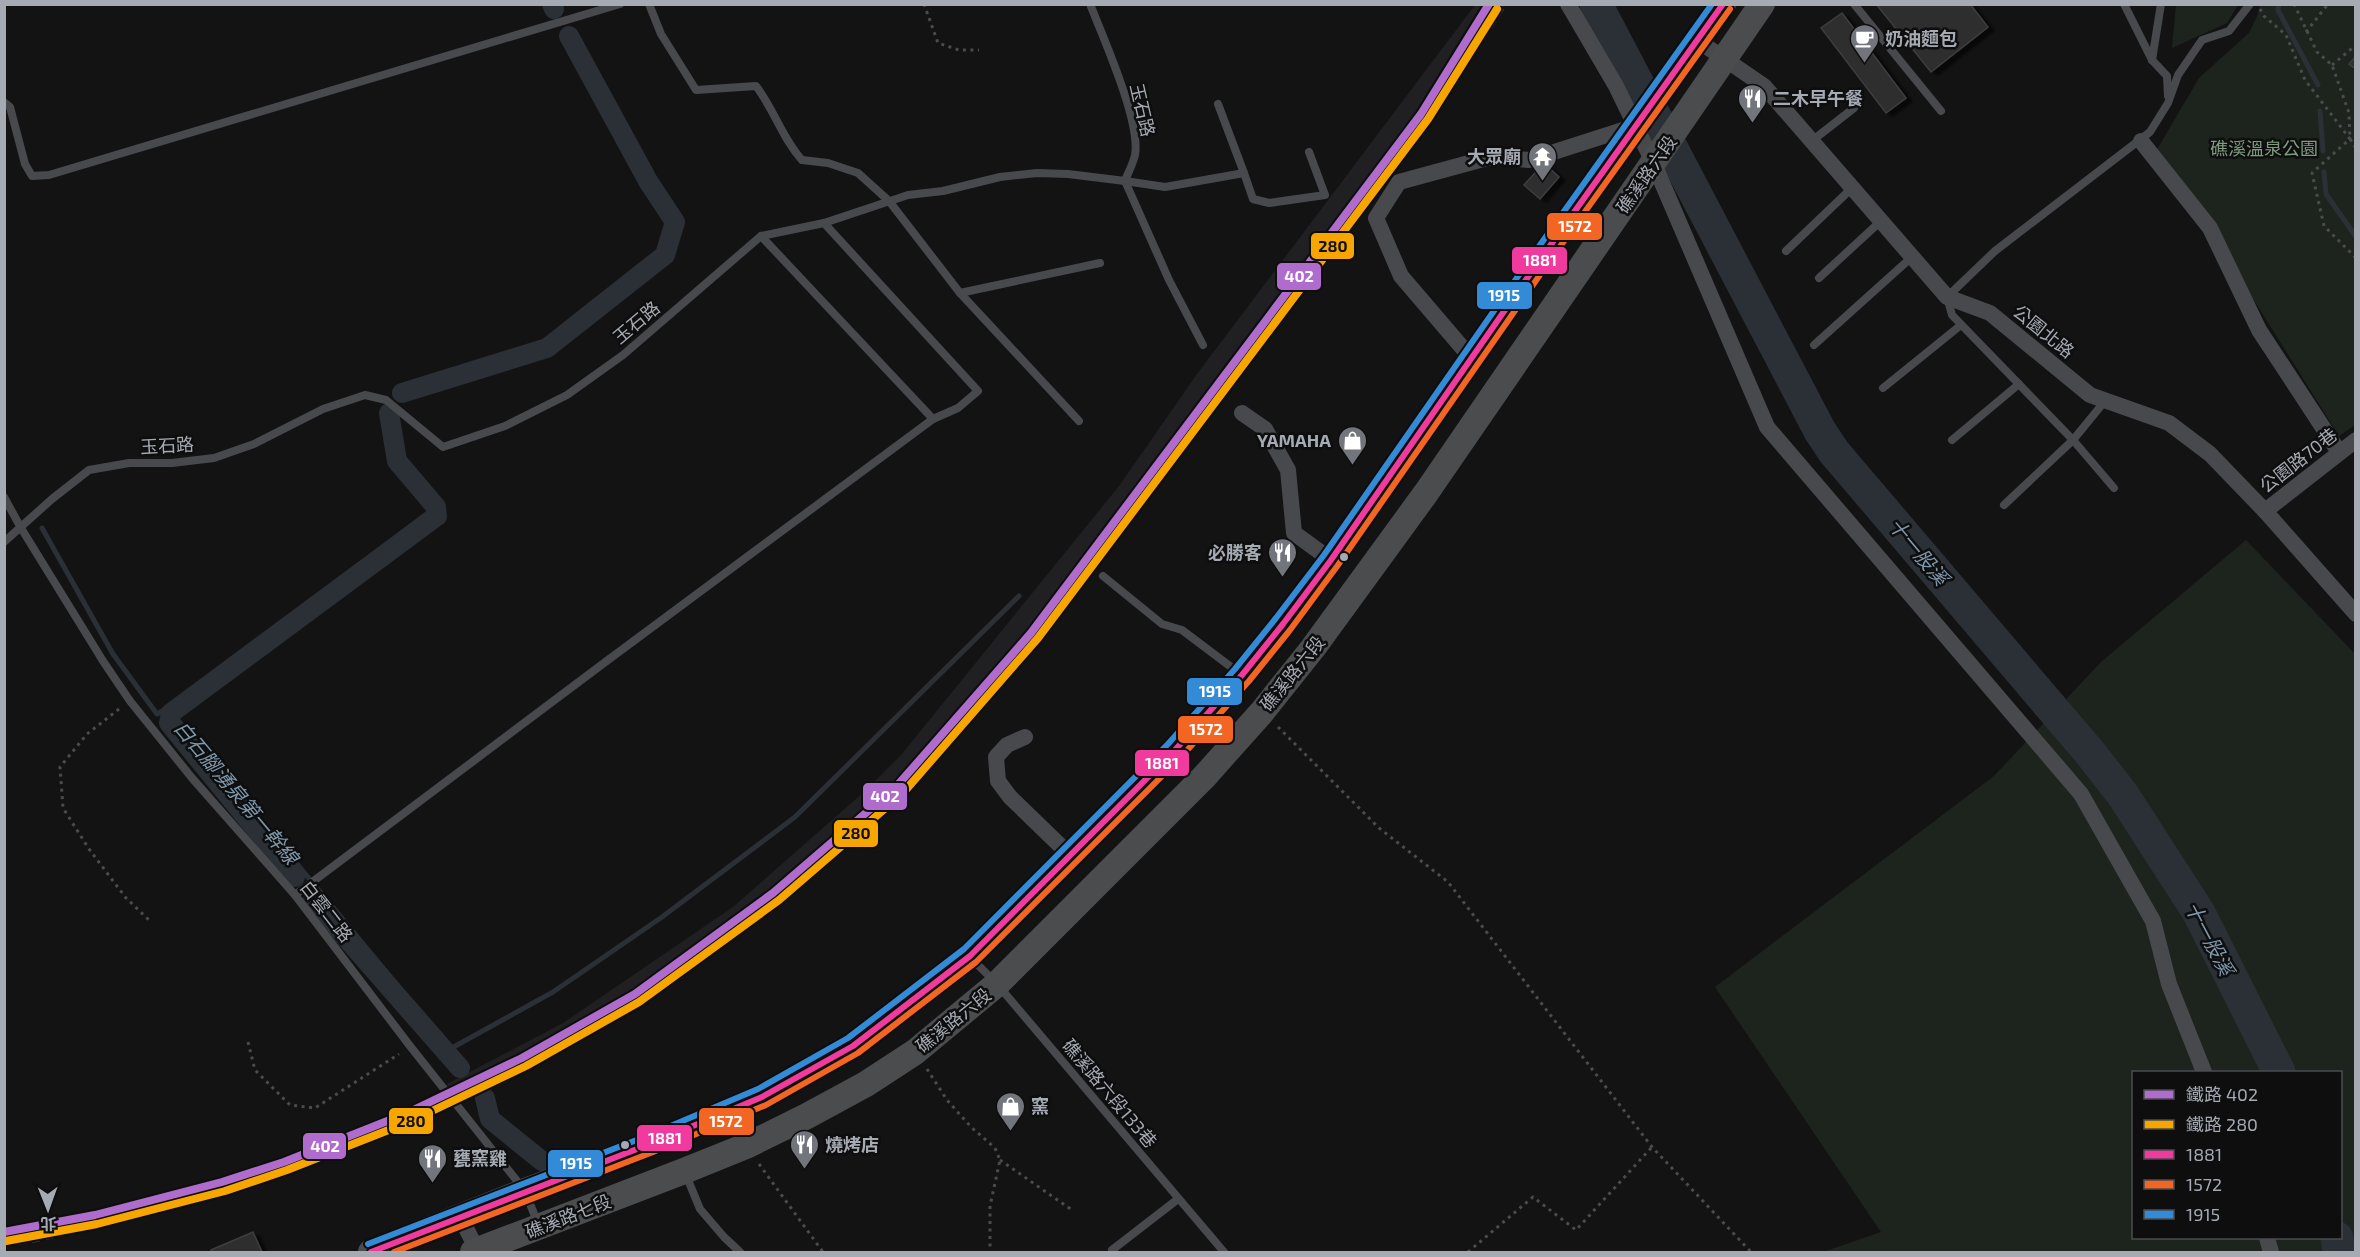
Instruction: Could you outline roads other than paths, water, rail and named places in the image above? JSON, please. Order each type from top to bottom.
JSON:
[{"type":"main road","name":"礁溪路六段","points":[[525,1191],[650,1144],[762,1097],[853,1046],[970,956],[1071,856],[1175,750],[1242,675],[1331,560],[1723,4]]},
{"type":"main road","name":"礁溪路六段","points":[[674,1175],[746,1146],[807,1116],[866,1084],[915,1052],[997,984],[1204,777],[1262,712],[1313,648],[1426,494],[1762,4]]},
{"type":"main road","name":"礁溪路七段","points":[[476,1252],[674,1175]]},
{"type":"main road","points":[[382,1251],[525,1191]]},
{"type":"street","points":[[1568,4],[1638,122],[1657,160],[1767,427],[2081,794],[2152,921],[2169,984],[2204,1071]]},
{"type":"street","name":"公園北路","points":[[1697,40],[1764,86],[1947,297],[1990,313],[2090,395],[2169,423],[2210,453],[2265,511],[2355,614]]},
{"type":"street","points":[[1472,359],[1401,276],[1376,218],[1399,182],[1491,157],[1529,160],[1638,122]]},
{"type":"street","points":[[2141,141],[2210,228],[2259,330],[2339,452]]},
{"type":"street","points":[[1242,413],[1265,429],[1288,470],[1294,533],[1331,560]]},
{"type":"street","name":"公園路70巷","points":[[2265,511],[2355,440]]},
{"type":"street","points":[[1025,737],[1008,745],[996,757],[998,781],[1010,797],[1071,856]]},
{"type":"street","points":[[461,1218],[476,1252]]},
{"type":"lane","points":[[4,102],[10,107],[25,164],[32,176],[49,175],[620,4]]},
{"type":"lane","points":[[649,4],[661,34],[696,90],[756,86],[769,102],[790,147],[802,160],[828,163],[858,173],[889,201],[960,293],[1079,421]]},
{"type":"lane","name":"玉石路","points":[[21,528],[88,470],[129,463],[172,463],[214,458],[254,444],[323,409],[365,395],[386,400],[443,447],[505,426],[567,395],[623,355],[761,236],[824,224],[908,195],[943,191],[1000,177],[1037,173],[1068,174],[1125,181],[1135,155],[1135,135],[1113,59],[1090,4]]},
{"type":"lane","points":[[1854,4],[1941,111]]},
{"type":"lane","points":[[2124,4],[2152,60],[2166,75],[2168,103]]},
{"type":"lane","points":[[2152,60],[2161,4]]},
{"type":"lane","points":[[2114,488],[2073,440],[1952,315],[1947,297],[1995,251],[2141,141],[2150,132],[2168,103],[2178,75],[2202,40],[2229,31],[2250,4]]},
{"type":"lane","points":[[1218,104],[1252,199],[1269,203],[1325,195],[1309,152]]},
{"type":"lane","points":[[1813,140],[1854,108]]},
{"type":"lane","points":[[1125,181],[1165,187],[1244,173]]},
{"type":"lane","points":[[1125,181],[1169,280],[1203,345]]},
{"type":"lane","points":[[1786,250],[1853,186]]},
{"type":"lane","points":[[1819,278],[1882,220]]},
{"type":"lane","points":[[295,895],[933,419],[958,408],[978,391],[824,224]]},
{"type":"lane","points":[[761,236],[933,419]]},
{"type":"lane","points":[[1814,345],[1912,256]]},
{"type":"lane","points":[[960,293],[1100,263]]},
{"type":"lane","points":[[1883,388],[1962,325]]},
{"type":"lane","points":[[1952,440],[2019,384]]},
{"type":"lane","points":[[2004,505],[2073,440],[2105,401]]},
{"type":"lane","name":"白雲二路","points":[[4,497],[103,661],[130,700],[192,778],[295,895],[410,1046],[525,1191],[540,1227]]},
{"type":"lane","points":[[4,542],[21,528]]},
{"type":"lane","points":[[1103,576],[1162,624],[1182,630],[1242,675]]},
{"type":"lane","name":"礁溪路六段133巷","points":[[970,956],[997,984],[1224,1252]]},
{"type":"lane","points":[[674,1175],[700,1209],[740,1252]]},
{"type":"lane","points":[[1112,1250],[1178,1199]]},
{"type":"waterway","points":[[552,4],[554,9]]},
{"type":"waterway","name":"十一股溪","points":[[1596,4],[1820,431],[1834,452],[2091,754],[2123,795],[2199,913],[2278,1071]]},
{"type":"waterway","points":[[2279,4],[2278,10],[2318,85]]},
{"type":"waterway","points":[[402,393],[547,348],[665,255],[675,222],[648,181],[569,36]]},
{"type":"waterway","points":[[2320,111],[2323,151]]},
{"type":"waterway","points":[[2324,172],[2326,194],[2356,237]]},
{"type":"waterway","points":[[295,877],[169,723],[171,713],[437,516],[436,507],[397,461],[389,413]]},
{"type":"waterway","points":[[168,708],[436,507]]},
{"type":"waterway","name":"白石腳湧泉第一幹線","points":[[42,528],[113,654],[157,714],[168,708],[450,1049],[447,1054]]},
{"type":"waterway","points":[[450,1049],[553,992],[662,917],[795,817],[1019,596]]},
{"type":"waterway","points":[[313,900],[460,1068]]},
{"type":"waterway","points":[[485,1098],[490,1119],[542,1161]]},
{"type":"waterway","name":"十一股溪","points":[[2337,1239],[2339,1252]]},
{"type":"railway","points":[[4,1244],[100,1226],[227,1192],[290,1171],[411,1123],[529,1067],[643,1003],[781,902],[898,800],[1038,639],[1431,119],[1505,4]]},
{"type":"rail line","name":"402","points":[[4,1232],[95,1215],[222,1182],[284,1162],[405,1114],[522,1058],[635,994],[773,893],[896,787],[1031,633],[1421,114],[1489,4]]},
{"type":"rail line","name":"280","points":[[6,1241],[97,1224],[225,1191],[287,1170],[409,1122],[526,1066],[639,1002],[779,900],[903,793],[1038,638],[1428,119],[1497,9]]},
{"type":"place","name":"奶油麵包","points":[[1864,64]]},
{"type":"place","name":"二木早午餐","points":[[1752,124]]},
{"type":"place","name":"大眾廟","points":[[1542,182]]},
{"type":"place","name":"YAMAHA","points":[[1352,466]]},
{"type":"place","name":"必勝客","points":[[1283,578]]},
{"type":"place","name":"窯","points":[[1010,1132]]},
{"type":"place","name":"燒烤店","points":[[804,1170]]},
{"type":"place","name":"甕窯雞","points":[[432,1184]]},
{"type":"park label","name":"礁溪溫泉公園","points":[[2264,148]]}]
